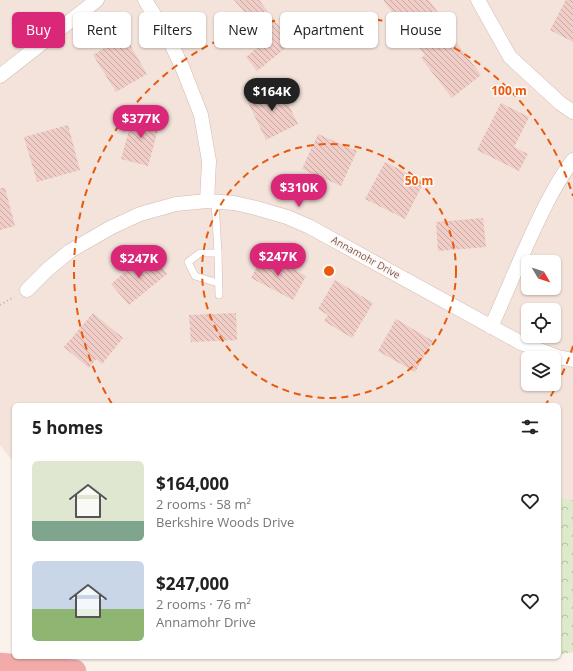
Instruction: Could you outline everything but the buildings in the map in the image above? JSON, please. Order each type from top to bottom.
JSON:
[{"type":"highway","points":[[0,664],[75,671]]},
{"type":"street","points":[[0,76],[97,0]]},
{"type":"street","points":[[145,0],[168,37],[183,69],[201,115],[209,162],[211,201]]},
{"type":"street","points":[[478,0],[510,57],[560,103],[573,112]]},
{"type":"street","points":[[491,327],[543,209],[573,160]]},
{"type":"street","name":"Annamohr Drive","points":[[27,290],[70,251],[110,228],[140,214],[176,204],[211,201],[234,203],[288,217],[310,227],[522,343],[558,357],[573,360]]},
{"type":"lane","points":[[211,201],[218,253],[219,295]]},
{"type":"lane","points":[[218,253],[200,253],[188,262],[195,276],[218,283]]},
{"type":"shaded area","points":[[0,0],[573,0],[573,500],[561,497],[561,403],[12,403],[12,460],[0,445]]},
{"type":"green space","points":[[561,497],[573,500],[573,652],[561,655]]}]
